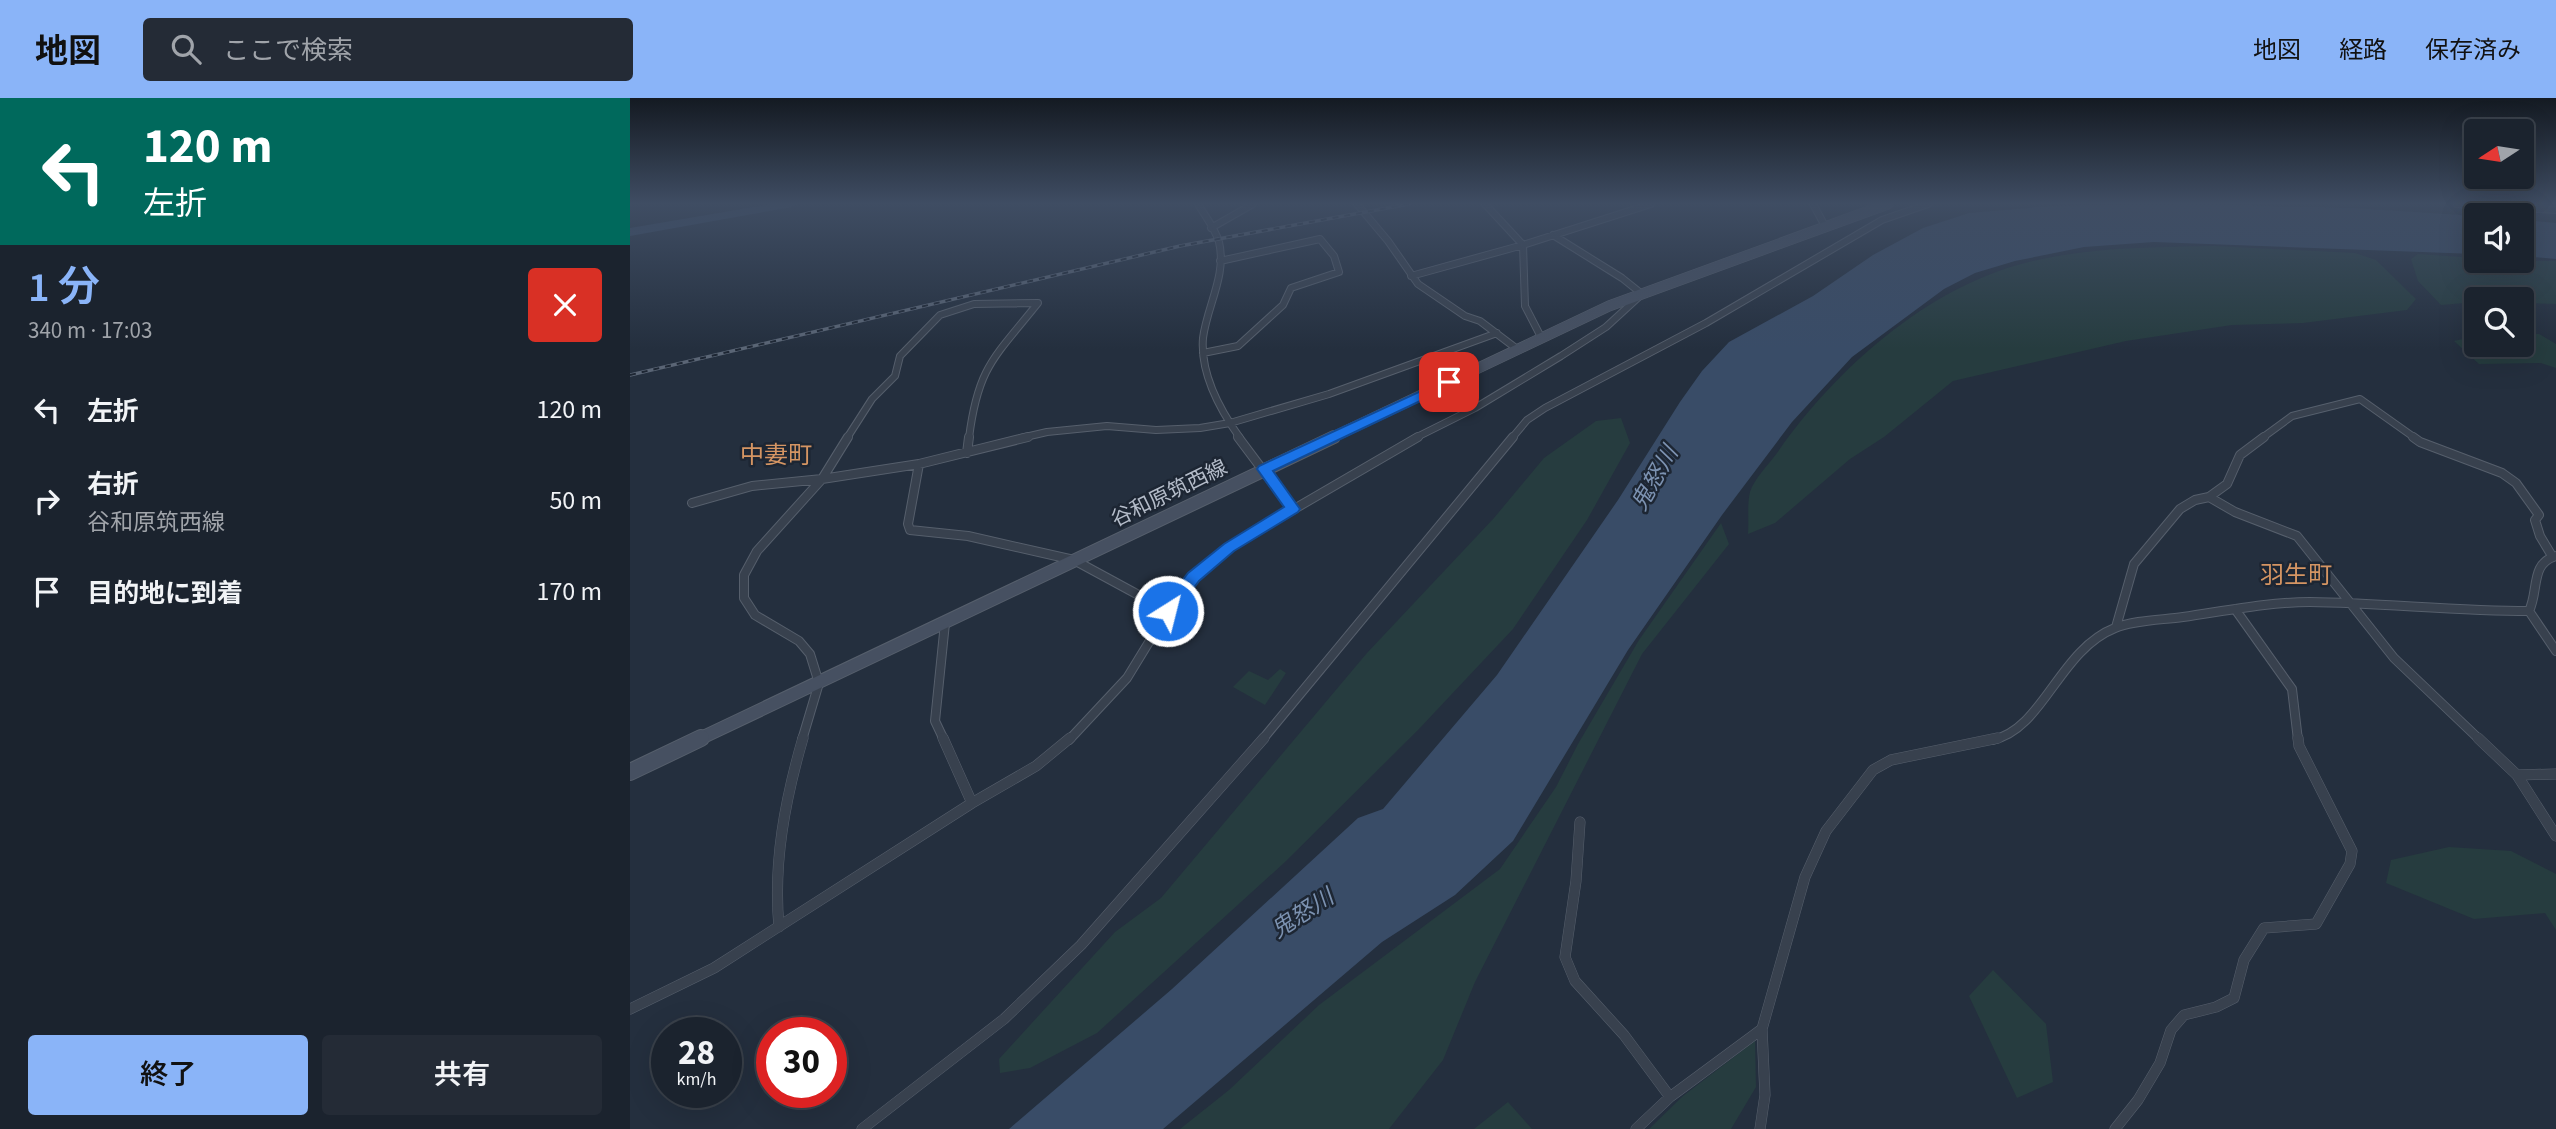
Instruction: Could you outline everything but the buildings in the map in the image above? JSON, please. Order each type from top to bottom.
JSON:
[{"type":"main road","name":"谷和原筑西線","points":[[630,772],[1541,337],[1642,294],[1759,252]]},
{"type":"street","points":[[1220,252],[1205,328],[1203,353],[1208,375],[1230,423],[1292,509]]},
{"type":"street","points":[[1220,261],[1260,252]]},
{"type":"street","points":[[1203,353],[1238,346],[1283,306],[1291,288],[1339,272],[1332,252]]},
{"type":"street","points":[[1395,252],[1411,276],[1439,300],[1497,333],[1517,349]]},
{"type":"street","points":[[1411,276],[1497,252]]},
{"type":"street","points":[[1523,252],[1525,306],[1541,337]]},
{"type":"street","points":[[630,1009],[715,968],[972,803],[1035,766],[1067,743],[1127,678],[1168,611],[1193,577],[1229,547],[1396,448],[1475,408],[1606,327],[1634,304],[1642,294],[1580,252]]},
{"type":"street","points":[[862,1129],[1004,1019],[1081,945],[1229,780],[1527,420],[1706,323],[1826,252]]},
{"type":"street","points":[[779,927],[775,886],[785,812],[797,758],[819,683],[810,654],[799,642],[755,615],[744,598],[744,575],[757,551],[822,479],[872,399],[895,376],[900,356],[940,315],[974,303],[1038,303],[990,362],[975,396],[967,453]]},
{"type":"street","points":[[692,503],[752,486],[822,479],[919,464],[1047,432],[1107,426],[1156,430],[1200,428],[1230,423],[1329,394],[1497,333]]},
{"type":"street","points":[[2116,627],[2134,564],[2157,540],[2180,509],[2194,500],[2209,498],[2227,484],[2240,455],[2292,416],[2360,399],[2420,442],[2502,473],[2516,482],[2539,515],[2535,520],[2540,536],[2554,556],[2542,562],[2538,568],[2535,603],[2529,611]]},
{"type":"street","points":[[919,464],[908,524],[910,530],[968,536],[1074,560],[1168,611]]},
{"type":"street","points":[[2209,498],[2235,512],[2297,536],[2394,659],[2517,775],[2556,835]]},
{"type":"street","points":[[1760,1129],[1765,1095],[1762,1029],[1805,877],[1826,831],[1873,770],[1891,760],[1997,739],[2026,722],[2073,657],[2088,643],[2116,627],[2235,609],[2309,602],[2457,611],[2529,611]]},
{"type":"street","points":[[2115,1129],[2138,1100],[2160,1063],[2171,1030],[2184,1015],[2216,1007],[2234,998],[2244,960],[2264,928],[2316,924],[2350,864],[2352,851],[2300,746],[2292,689],[2235,609]]},
{"type":"street","points":[[2529,611],[2556,650]]},
{"type":"street","points":[[945,623],[935,721],[972,803]]},
{"type":"street","points":[[2517,775],[2556,774]]},
{"type":"street","points":[[1580,822],[1576,881],[1565,957],[1575,981],[1653,1071],[1670,1097]]},
{"type":"street","points":[[1636,1129],[1670,1097],[1762,1029]]},
{"type":"green space","points":[[2355,253],[2376,260],[2416,299],[2407,310],[2303,323],[2232,325],[2126,341],[1953,381],[1884,437],[1850,459],[1775,523],[1748,534],[1750,492],[1755,482],[1800,422],[1854,363],[1918,312],[1952,292],[1988,275],[2025,263],[2072,254]]},
{"type":"green space","points":[[2418,254],[2464,257],[2464,273],[2534,273],[2534,261],[2556,261],[2556,304],[2534,303],[2534,287],[2464,287],[2464,303],[2441,305],[2418,281],[2411,259]]},
{"type":"green space","points":[[2534,334],[2556,344],[2556,368],[2541,363],[2479,364],[2471,357],[2534,357]]},
{"type":"green space","points":[[2464,339],[2464,350],[2454,341]]},
{"type":"green space","points":[[1621,418],[1630,443],[1587,520],[1513,629],[1418,730],[1285,862],[1097,1033],[1030,1068],[1000,1073],[999,1059],[1115,932],[1161,898],[1367,653],[1494,518],[1544,458],[1596,421]]},
{"type":"green space","points":[[1721,523],[1729,544],[1642,654],[1475,982],[1443,1060],[1389,1129],[1180,1129],[1229,1090],[1319,1005],[1500,869],[1556,787],[1639,640]]},
{"type":"green space","points":[[1280,669],[1286,673],[1265,705],[1233,687],[1249,671],[1268,680]]},
{"type":"green space","points":[[2449,847],[2511,851],[2556,874],[2556,930],[2545,913],[2474,919],[2386,883],[2391,860]]},
{"type":"green space","points":[[1993,970],[2046,1024],[2053,1082],[2017,1098],[1969,996]]},
{"type":"green space","points":[[1755,1041],[1756,1087],[1731,1129],[1649,1129],[1683,1096]]},
{"type":"green space","points":[[1508,1102],[1532,1129],[1474,1129]]},
{"type":"water","name":"鬼怒川","points":[[1878,252],[2059,252],[1975,273],[1944,289],[1852,357],[1792,422],[1722,515],[1628,650],[1513,841],[1455,895],[1382,942],[1163,1129],[1009,1129],[1172,989],[1358,818],[1383,809],[1497,675],[1618,500],[1702,371],[1729,342],[1813,296]]},
{"type":"water","points":[[2534,252],[2556,252],[2556,259],[2534,257]]},
{"type":"railway","points":[[630,375],[1154,252]]},
{"type":"district","name":"中妻町","points":[[776,455]]},
{"type":"district","name":"羽生町","points":[[2296,575]]},
{"type":"route","points":[[1168,611],[1193,577],[1229,547],[1292,509],[1264,469],[1449,382]]}]
